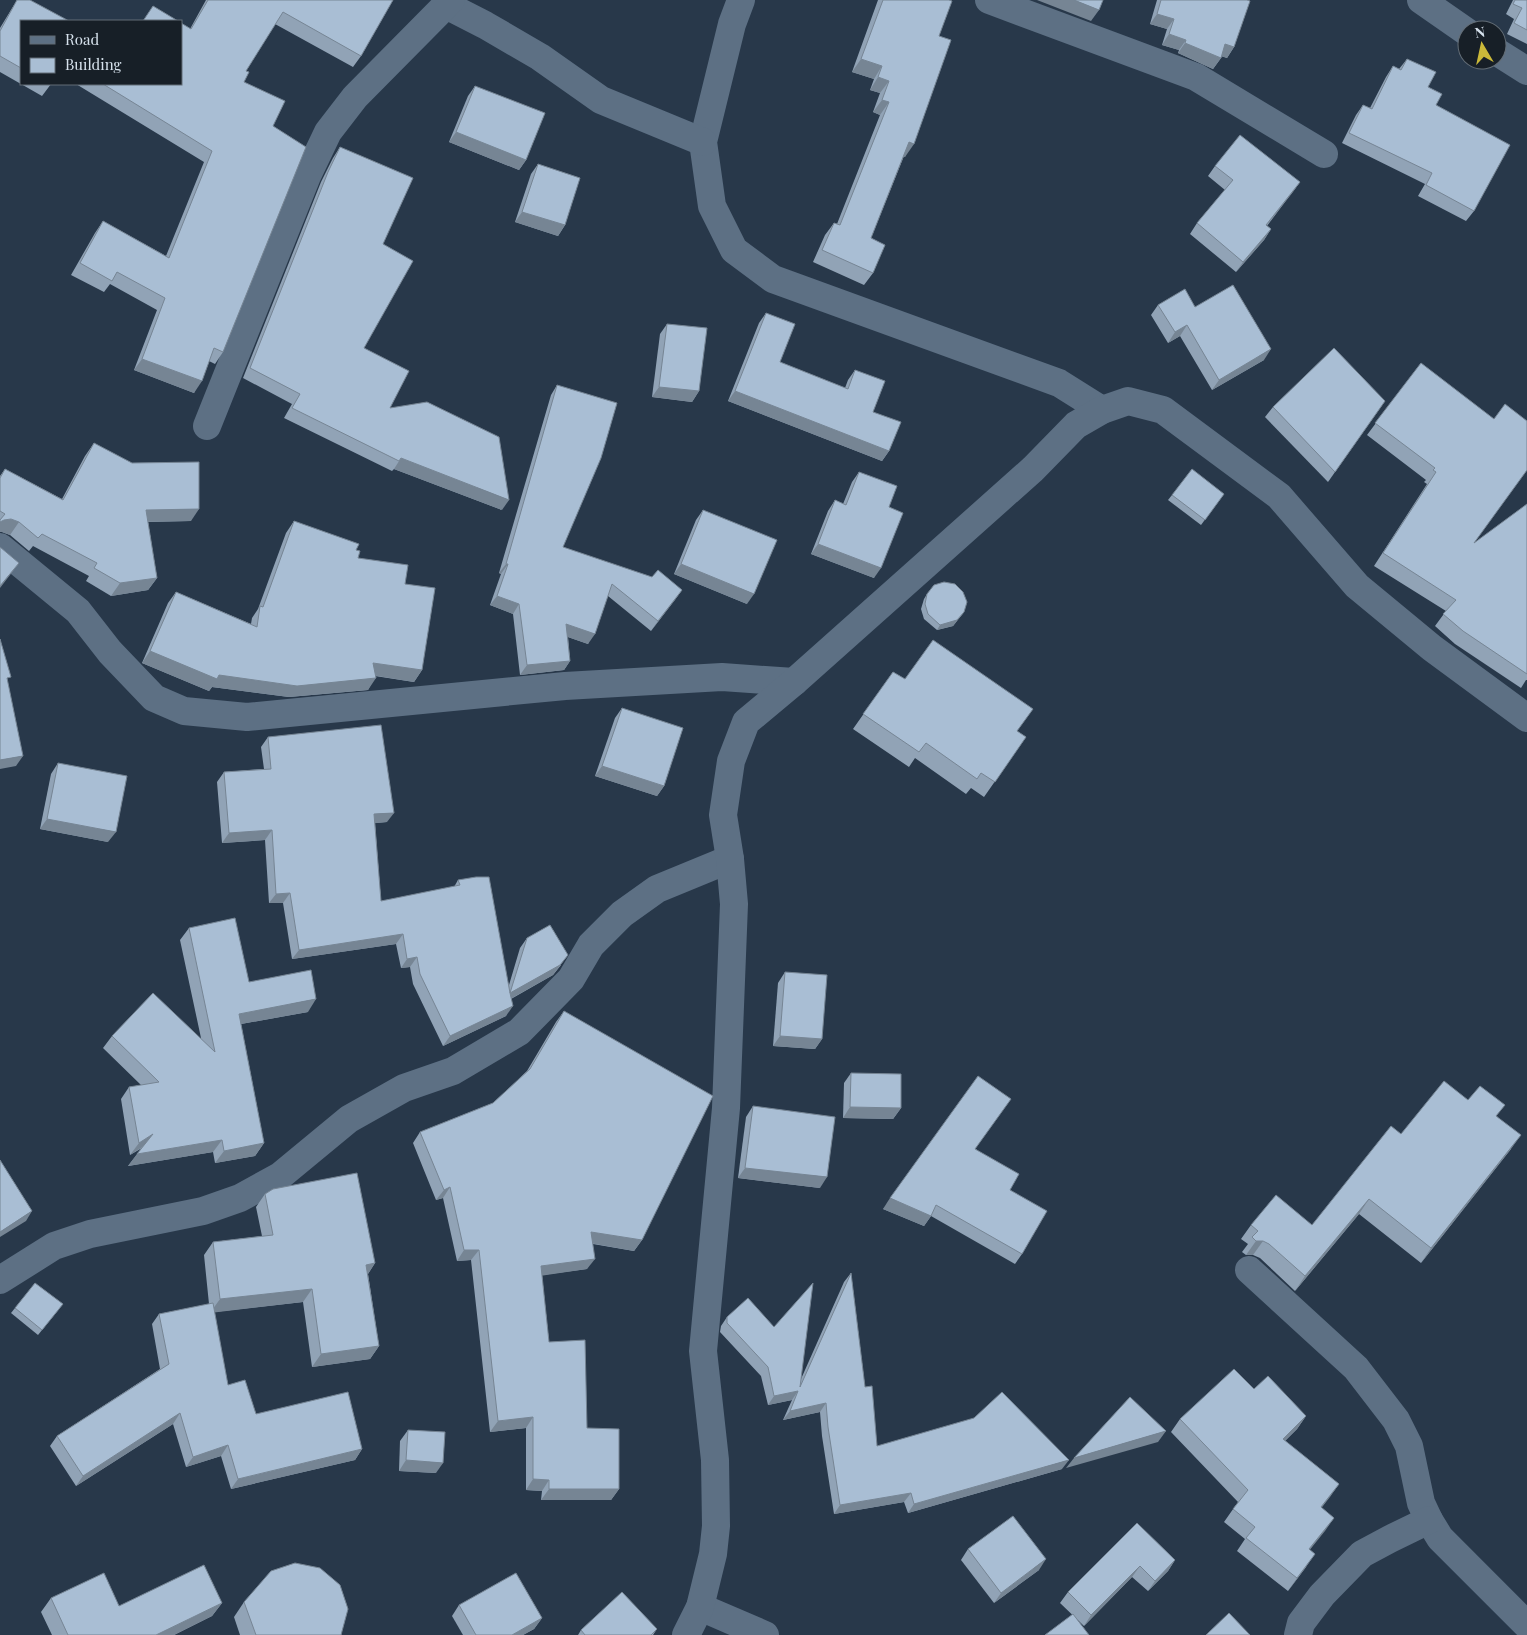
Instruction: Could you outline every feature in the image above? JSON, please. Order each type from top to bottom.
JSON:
[{"type":"street","points":[[741,0],[732,24],[703,142],[712,206],[734,250],[773,279],[1059,383],[1102,410]]},
{"type":"street","points":[[989,0],[1196,77],[1324,154]]},
{"type":"street","points":[[1421,0],[1457,25]]},
{"type":"street","points":[[207,426],[307,176],[328,132],[355,97],[448,2],[540,57],[601,100],[703,142]]},
{"type":"street","points":[[1507,58],[1527,70]]},
{"type":"street","points":[[686,1635],[700,1607],[713,1554],[716,1526],[715,1460],[703,1351],[726,1108],[734,904],[723,815],[731,761],[746,722],[794,682],[1033,469],[1076,425],[1102,410],[1128,401],[1162,410],[1279,496],[1357,586],[1432,648],[1527,718]]},
{"type":"street","points":[[0,547],[78,611],[110,652],[154,698],[184,711],[247,717],[566,686],[722,678],[794,682]]},
{"type":"street","points":[[0,1280],[54,1246],[90,1234],[203,1211],[240,1198],[280,1176],[349,1119],[404,1088],[453,1071],[519,1032],[571,979],[591,945],[622,914],[657,889],[730,860]]},
{"type":"street","points":[[1249,1270],[1356,1368],[1396,1420],[1409,1446],[1421,1503],[1440,1538],[1527,1625]]},
{"type":"street","points":[[1298,1635],[1301,1623],[1322,1595],[1362,1554],[1429,1520]]},
{"type":"street","points":[[700,1607],[765,1635]]},
{"type":"building","points":[[17,0],[30,0],[67,20],[20,20],[20,67],[0,56],[0,31]]},
{"type":"building","points":[[208,0],[393,0],[361,56],[283,12],[246,71],[249,72],[244,82],[285,101],[273,126],[306,147],[223,352],[214,348],[202,381],[142,359],[165,298],[117,272],[112,281],[80,263],[103,221],[169,258],[212,151],[105,85],[182,85],[182,24],[191,29]]},
{"type":"building","points":[[883,0],[952,1],[939,36],[951,40],[914,144],[909,142],[871,238],[885,245],[873,273],[822,250],[834,223],[840,225],[889,102],[882,100],[889,81],[878,77],[882,66],[861,59]]},
{"type":"building","points":[[1074,0],[1103,0],[1099,10]]},
{"type":"building","points":[[1161,0],[1250,1],[1234,47],[1225,44],[1221,58],[1185,43],[1186,40],[1169,34],[1174,19],[1157,14]]},
{"type":"building","points":[[1515,0],[1527,0],[1527,30],[1514,23],[1522,8],[1513,4]]},
{"type":"building","points":[[153,6],[176,20],[144,20]]},
{"type":"building","points":[[1407,59],[1436,72],[1428,87],[1442,94],[1436,105],[1510,145],[1474,211],[1426,185],[1432,173],[1349,133],[1363,105],[1372,109],[1393,66],[1401,70]]},
{"type":"building","points":[[475,86],[545,113],[526,160],[456,132]]},
{"type":"building","points":[[1240,135],[1300,182],[1266,225],[1271,229],[1243,262],[1197,223],[1233,180],[1215,166]]},
{"type":"building","points":[[340,147],[413,178],[383,244],[413,261],[364,348],[409,371],[390,408],[427,402],[499,437],[509,500],[401,458],[399,461],[292,408],[300,394],[250,368],[328,172]]},
{"type":"building","points":[[538,164],[580,178],[565,225],[522,212]]},
{"type":"building","points":[[1233,285],[1271,349],[1219,380],[1187,325],[1175,332],[1158,305],[1185,289],[1195,307]]},
{"type":"building","points":[[766,313],[795,324],[780,362],[848,389],[855,370],[885,381],[873,412],[901,422],[889,451],[735,391]]},
{"type":"building","points":[[667,324],[707,328],[699,391],[659,387]]},
{"type":"building","points":[[1334,348],[1385,401],[1335,472],[1273,407]]},
{"type":"building","points":[[1421,363],[1494,419],[1505,404],[1527,421],[1527,470],[1474,543],[1527,504],[1527,674],[1463,631],[1443,614],[1456,600],[1383,553],[1436,472],[1433,470],[1435,468],[1375,423]]},
{"type":"building","points":[[557,385],[617,403],[601,458],[563,547],[652,577],[658,570],[682,590],[658,621],[612,584],[595,634],[566,624],[570,661],[527,665],[519,604],[497,596],[508,564],[506,564]]},
{"type":"building","points":[[94,443],[132,463],[199,462],[199,509],[146,510],[157,578],[120,583],[94,568],[97,563],[42,534],[38,538],[19,522],[11,519],[0,522],[5,514],[0,511],[0,478],[5,469],[63,500]]},
{"type":"building","points":[[1192,469],[1224,494],[1205,520],[1172,495]]},
{"type":"building","points":[[859,472],[897,486],[889,507],[903,513],[881,568],[818,544],[835,500],[846,505]]},
{"type":"building","points":[[703,510],[777,540],[754,594],[681,564]]},
{"type":"building","points":[[294,521],[359,544],[356,550],[360,551],[358,558],[408,565],[405,584],[435,588],[422,670],[373,663],[376,678],[297,686],[219,675],[217,679],[150,651],[176,592],[257,627],[260,606],[263,607]]},
{"type":"building","points":[[0,547],[19,563],[0,586]]},
{"type":"building","points":[[944,582],[955,584],[963,592],[967,602],[964,612],[957,620],[940,625],[928,614],[925,604],[927,594],[934,585]]},
{"type":"building","points":[[0,639],[11,677],[7,678],[23,756],[0,760]]},
{"type":"building","points":[[933,640],[1033,709],[1017,731],[1026,737],[995,782],[981,773],[977,779],[926,743],[919,752],[863,714],[893,672],[905,679]]},
{"type":"building","points":[[622,708],[683,728],[664,786],[602,766]]},
{"type":"building","points":[[381,725],[394,813],[374,814],[381,901],[460,885],[458,880],[489,877],[513,1006],[450,1036],[420,974],[417,957],[407,959],[403,934],[299,950],[290,893],[276,894],[272,830],[229,833],[224,772],[271,769],[268,737]]},
{"type":"building","points":[[58,763],[127,776],[116,832],[47,819]]},
{"type":"building","points":[[235,918],[249,982],[311,970],[316,999],[239,1014],[264,1143],[224,1151],[222,1140],[137,1154],[153,1134],[139,1143],[129,1087],[159,1082],[112,1036],[153,993],[215,1052],[189,928]]},
{"type":"building","points":[[550,925],[568,955],[560,965],[510,993],[527,938]]},
{"type":"building","points":[[785,972],[827,975],[822,1039],[780,1036]]},
{"type":"building","points":[[564,1011],[713,1096],[642,1240],[591,1232],[595,1259],[541,1266],[549,1342],[585,1340],[587,1428],[619,1429],[619,1489],[549,1489],[549,1480],[533,1479],[533,1417],[498,1421],[479,1250],[464,1250],[450,1187],[444,1190],[420,1132],[493,1103],[530,1069]]},
{"type":"building","points":[[851,1073],[901,1074],[901,1108],[850,1107]]},
{"type":"building","points":[[978,1076],[1011,1099],[975,1149],[1019,1174],[1010,1190],[1047,1211],[1022,1254],[936,1205],[931,1216],[890,1198]]},
{"type":"building","points":[[1444,1081],[1468,1100],[1480,1086],[1505,1105],[1496,1116],[1521,1135],[1431,1248],[1369,1199],[1305,1276],[1269,1244],[1263,1241],[1256,1241],[1252,1237],[1258,1231],[1251,1225],[1276,1195],[1312,1225],[1391,1126],[1401,1134]]},
{"type":"building","points":[[753,1106],[835,1117],[827,1177],[745,1168]]},
{"type":"building","points":[[0,1160],[32,1211],[0,1232]]},
{"type":"building","points":[[357,1173],[375,1263],[366,1265],[379,1346],[321,1354],[312,1289],[220,1299],[213,1242],[273,1235],[265,1194],[273,1189]]},
{"type":"building","points":[[851,1273],[865,1387],[872,1386],[877,1446],[974,1418],[1002,1392],[1069,1460],[914,1504],[911,1493],[840,1505],[826,1403],[790,1411],[798,1391],[774,1396],[768,1367],[727,1323],[727,1317],[748,1298],[774,1327],[813,1283],[800,1387]]},
{"type":"building","points":[[35,1283],[63,1304],[42,1330],[15,1308]]},
{"type":"building","points":[[213,1303],[228,1385],[245,1380],[256,1414],[348,1392],[362,1449],[238,1479],[228,1445],[193,1457],[180,1413],[83,1476],[57,1436],[169,1364],[159,1314]]},
{"type":"building","points":[[1234,1369],[1254,1389],[1268,1376],[1306,1416],[1283,1439],[1339,1484],[1321,1507],[1334,1518],[1309,1549],[1315,1554],[1297,1578],[1246,1538],[1255,1527],[1233,1509],[1248,1490],[1180,1419]]},
{"type":"building","points":[[1130,1397],[1166,1431],[1074,1458]]},
{"type":"building","points":[[408,1430],[445,1432],[443,1463],[406,1460]]},
{"type":"building","points":[[1013,1516],[1046,1559],[1001,1593],[968,1549]]},
{"type":"building","points":[[1137,1523],[1175,1560],[1155,1581],[1140,1566],[1091,1615],[1068,1592]]},
{"type":"building","points":[[295,1563],[320,1568],[340,1585],[348,1609],[341,1635],[256,1635],[244,1602],[271,1571]]},
{"type":"building","points":[[204,1565],[222,1603],[156,1635],[68,1635],[51,1598],[104,1573],[119,1606]]},
{"type":"building","points":[[516,1573],[542,1618],[512,1635],[476,1635],[459,1605]]},
{"type":"building","points":[[622,1592],[657,1629],[651,1635],[585,1635],[581,1630]]},
{"type":"building","points":[[1229,1613],[1250,1635],[1206,1635]]},
{"type":"building","points":[[1073,1614],[1089,1635],[1045,1635]]}]
